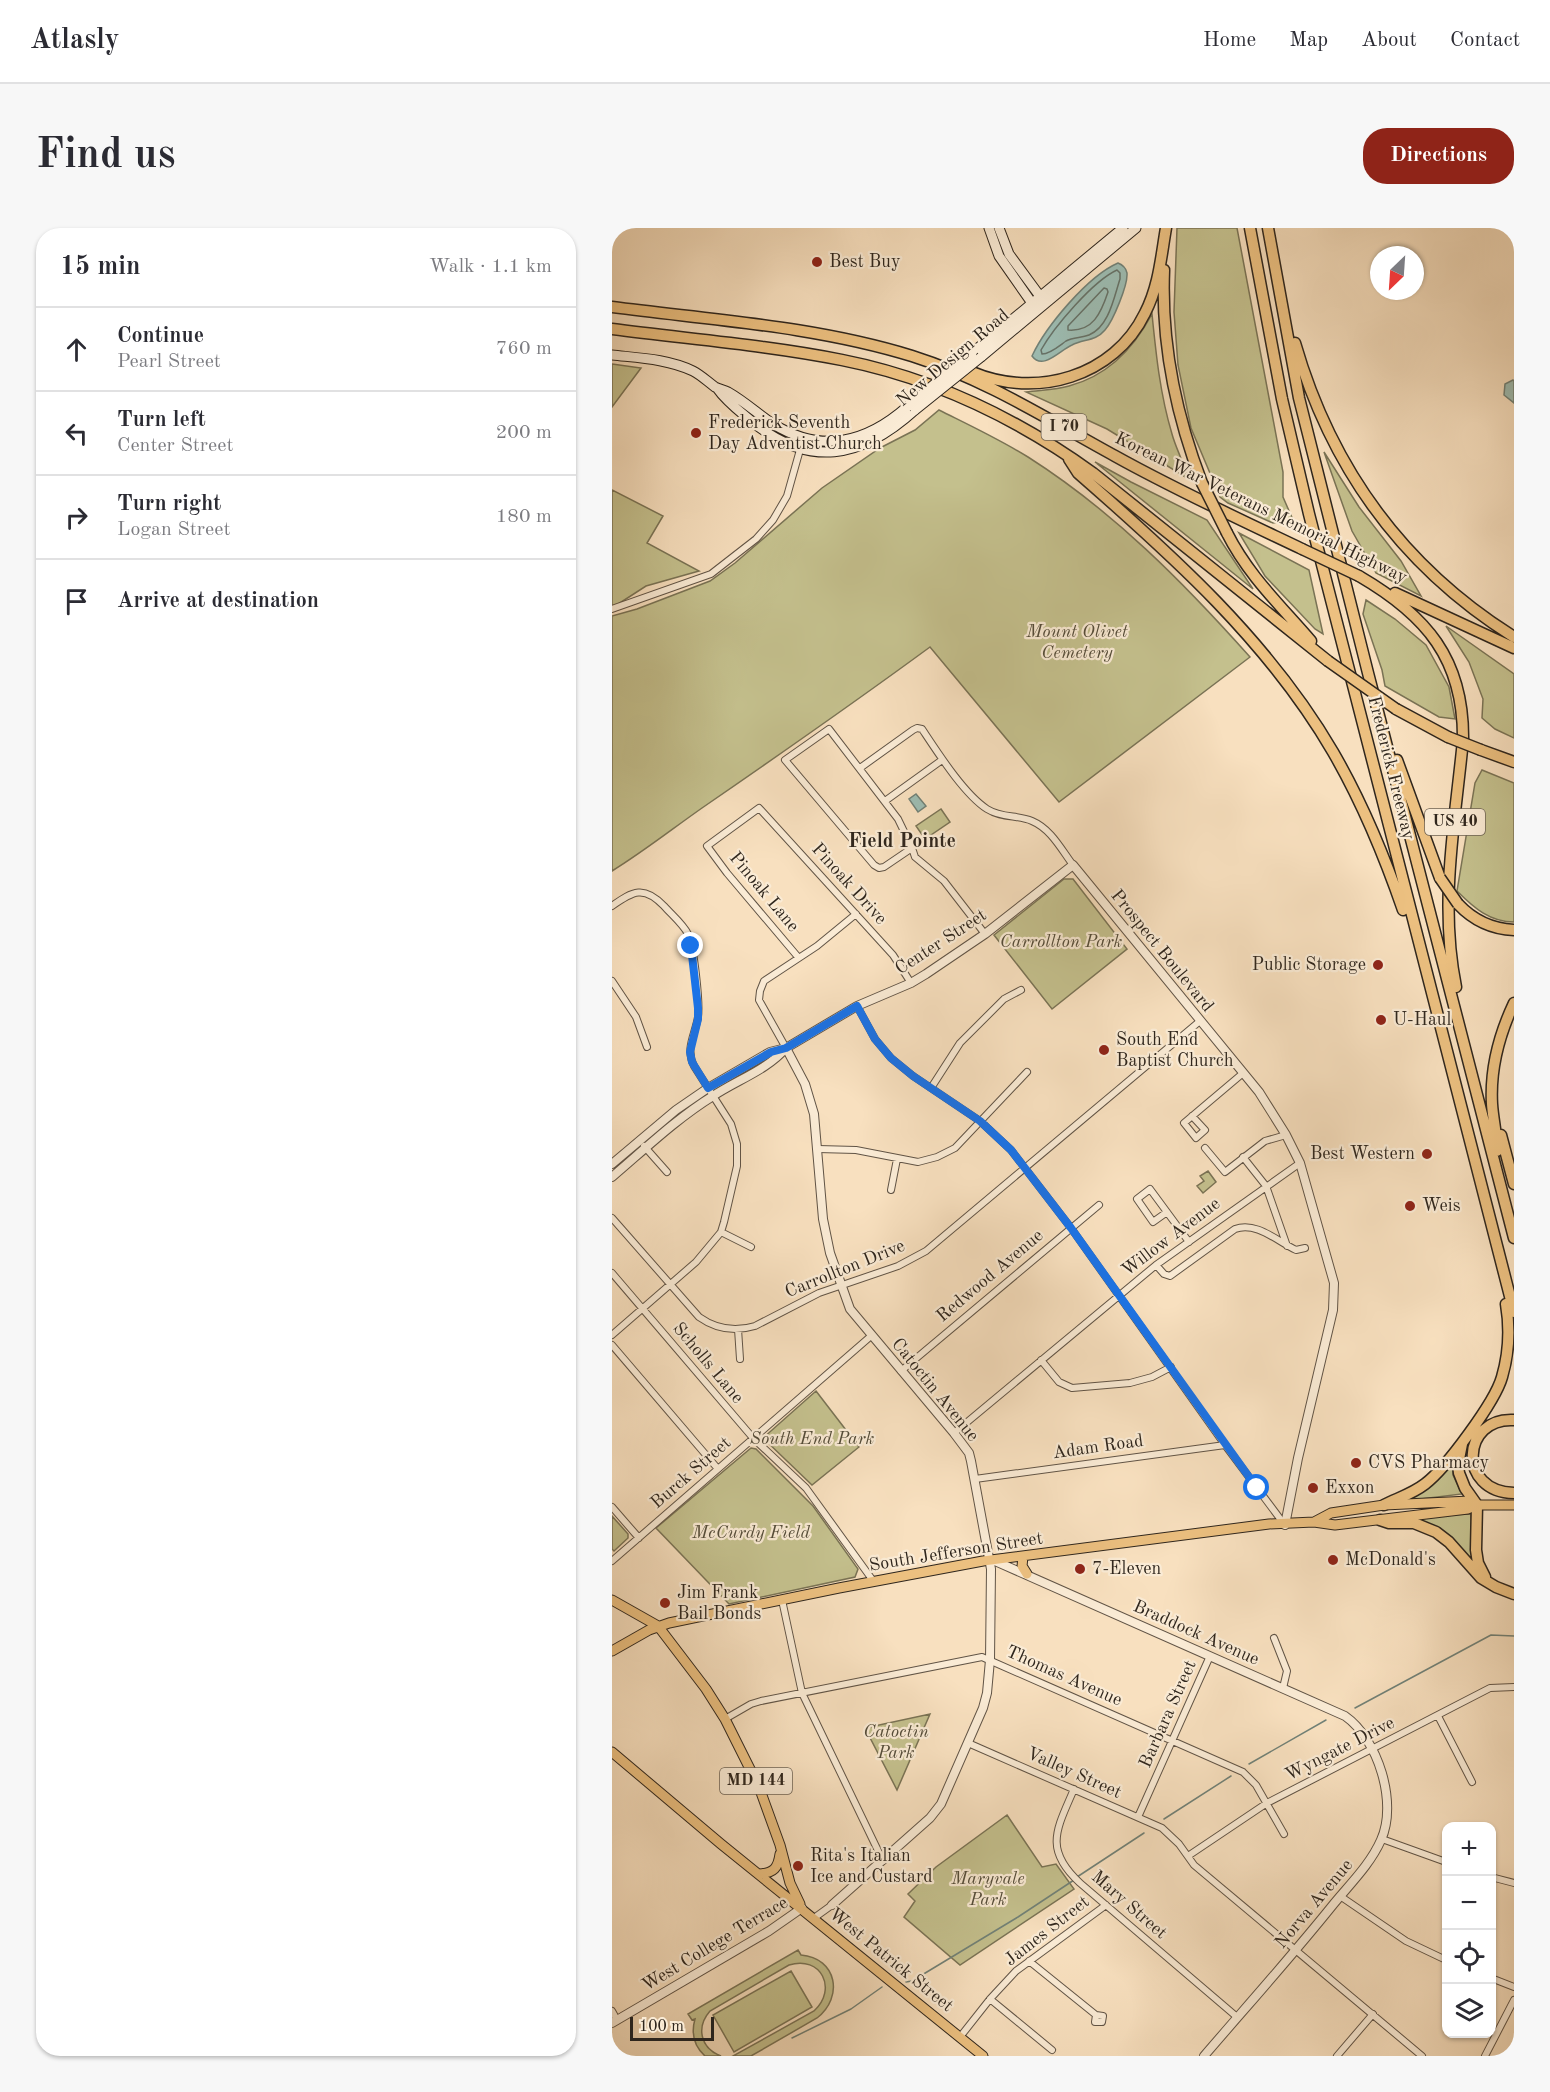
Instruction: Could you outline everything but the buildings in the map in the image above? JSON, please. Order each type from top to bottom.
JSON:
[{"type":"highway","points":[[815,333],[915,352],[946,361],[997,381],[1044,384],[1062,380],[1078,375],[1107,359],[1130,338],[1145,313],[1156,282],[1166,228]]},
{"type":"highway","points":[[1166,228],[1164,297],[1167,350],[1180,416],[1202,483],[1237,554],[1260,586],[1328,661]]},
{"type":"highway","name":"Frederick Freeway","points":[[1250,228],[1282,399],[1309,514],[1514,1312]]},
{"type":"highway","points":[[1268,228],[1276,277],[1309,386],[1332,441],[1362,492],[1386,524],[1423,566],[1464,602],[1514,637]]},
{"type":"highway","name":"Frederick Freeway","points":[[1276,277],[1299,398],[1514,1238]]},
{"type":"highway","name":"Korean War Veterans Memorial Highway","points":[[612,307],[815,333],[876,346],[913,357],[973,380],[1033,409],[1182,492],[1514,648]]},
{"type":"highway","name":"I 70","points":[[612,329],[811,354],[870,367],[936,388],[985,408],[1063,452],[1328,661],[1396,709],[1449,737],[1512,762]]},
{"type":"highway","points":[[1063,452],[1078,473],[1177,562],[1238,625],[1274,667],[1316,726],[1347,776],[1372,828],[1386,860],[1425,972]]},
{"type":"highway","name":"US 40","points":[[1359,576],[1407,608],[1429,632],[1447,659],[1458,691],[1463,721],[1463,740],[1448,891],[1448,926],[1453,970],[1481,1107]]},
{"type":"highway","points":[[1368,673],[1384,726],[1440,878],[1458,904],[1469,914],[1496,928],[1514,930]]},
{"type":"highway","points":[[1496,1166],[1497,1149],[1492,1084],[1499,1043],[1514,1003]]},
{"type":"highway","points":[[1506,1021],[1498,1064],[1497,1104],[1503,1143],[1514,1184]]},
{"type":"highway","points":[[1384,1505],[1415,1491],[1442,1468],[1463,1441],[1497,1388],[1504,1366],[1509,1328],[1500,1262]]},
{"type":"highway","points":[[1514,1420],[1502,1420],[1486,1427],[1476,1441],[1472,1457],[1477,1474],[1488,1486],[1502,1493],[1514,1493]]},
{"type":"highway","points":[[1463,1441],[1459,1457],[1459,1473],[1465,1488],[1477,1505],[1476,1550],[1478,1563],[1488,1582]]},
{"type":"highway","points":[[1380,1520],[1414,1523],[1436,1532],[1449,1542],[1476,1573],[1488,1582],[1514,1594]]},
{"type":"main road","points":[[989,228],[999,256],[1039,303]]},
{"type":"main road","points":[[999,228],[1009,254],[1039,303]]},
{"type":"main road","name":"New Design Road","points":[[1039,303],[1123,228]]},
{"type":"main road","name":"New Design Road","points":[[716,387],[723,398],[772,436],[800,449],[838,451],[855,448],[889,432],[911,409],[976,355],[1136,228]]},
{"type":"main road","name":"New Design Road","points":[[612,355],[673,363],[694,372],[774,424],[803,439],[831,442],[852,439],[881,427],[911,409]]},
{"type":"main road","name":"South Jefferson Street","points":[[1314,1522],[1331,1513],[1384,1505],[1470,1500],[1477,1505]]},
{"type":"main road","name":"South Jefferson Street","points":[[612,1651],[658,1626],[983,1561],[1269,1524],[1314,1522],[1335,1525],[1468,1509],[1477,1505],[1514,1505]]},
{"type":"main road","points":[[1023,1557],[1022,1566],[1027,1574]]},
{"type":"main road","name":"MD 144","points":[[612,1600],[658,1626],[706,1689],[725,1719],[755,1779],[781,1849],[793,1891],[802,1908]]},
{"type":"main road","name":"West Patrick Street","points":[[612,1752],[983,2056]]},
{"type":"main road","points":[[759,1874],[768,1873],[776,1868],[781,1849]]},
{"type":"street","points":[[612,609],[711,574],[756,539],[773,520],[787,496],[803,439]]},
{"type":"street","name":"Prospect Boulevard","points":[[860,768],[917,728],[922,729],[942,760],[987,809],[1032,820],[1049,831],[1073,865],[1259,1092],[1287,1135],[1300,1163],[1334,1283],[1334,1292],[1333,1310],[1295,1468],[1285,1525]]},
{"type":"street","points":[[912,848],[884,867],[879,868],[874,865],[785,760],[829,729],[898,819],[912,848],[915,857],[944,881],[985,934]]},
{"type":"street","points":[[885,801],[942,760]]},
{"type":"street","name":"Pinoak Drive","points":[[707,846],[759,808],[893,955],[911,983]]},
{"type":"street","name":"Pinoak Lane","points":[[707,846],[798,957]]},
{"type":"street","name":"Center Street","points":[[612,1164],[676,1110],[708,1088],[771,1052],[786,1048],[857,1006],[911,983],[985,934],[1073,865]]},
{"type":"street","points":[[612,906],[630,894],[648,893],[656,898],[688,934],[698,1008],[698,1019],[690,1052],[692,1062],[731,1124],[738,1151],[736,1175],[721,1232],[696,1262],[612,1335]]},
{"type":"street","points":[[786,1048],[759,1000],[764,981],[817,946],[856,914]]},
{"type":"street","points":[[612,981],[636,1017],[647,1047]]},
{"type":"street","points":[[931,1088],[960,1043],[1004,999],[1021,990]]},
{"type":"street","points":[[857,1006],[875,1039],[891,1058],[913,1076],[980,1121],[1011,1150],[1026,1168],[1120,1294],[1225,1445],[1285,1525]]},
{"type":"street","name":"Carrollton Drive","points":[[612,1218],[695,1314],[703,1320],[718,1327],[738,1329],[760,1324],[786,1308],[819,1293],[898,1266],[926,1251],[1200,1021]]},
{"type":"street","name":"Center Street","points":[[612,1177],[682,1117],[777,1058],[786,1048]]},
{"type":"street","name":"Catoctin Avenue","points":[[786,1048],[811,1100],[817,1127],[823,1219],[830,1252],[850,1310],[969,1453],[992,1561],[990,1660],[985,1701],[938,1809],[883,1861],[814,1918]]},
{"type":"street","points":[[818,1149],[856,1150],[918,1161],[937,1156],[955,1148],[1027,1072]]},
{"type":"street","points":[[1192,1116],[1242,1074]]},
{"type":"street","points":[[1204,1148],[1225,1172],[1265,1141],[1287,1135]]},
{"type":"street","points":[[639,1141],[667,1172]]},
{"type":"street","points":[[1243,1157],[1266,1186],[1287,1246]]},
{"type":"street","points":[[891,1190],[897,1159]]},
{"type":"street","name":"Willow Avenue","points":[[954,1433],[1156,1265],[1300,1163]]},
{"type":"street","points":[[1167,1212],[1153,1222],[1137,1199],[1150,1189],[1167,1212],[1189,1242]]},
{"type":"street","name":"Redwood Avenue","points":[[901,1371],[1099,1205]]},
{"type":"street","points":[[1156,1265],[1164,1274],[1170,1276],[1235,1229],[1243,1226],[1263,1231],[1296,1250],[1305,1248]]},
{"type":"street","points":[[721,1232],[752,1247]]},
{"type":"street","name":"Scholls Lane","points":[[612,1273],[753,1438],[811,1493],[873,1582]]},
{"type":"street","points":[[738,1329],[740,1359]]},
{"type":"street","name":"Burck Street","points":[[612,1561],[871,1336]]},
{"type":"street","points":[[612,1345],[718,1468]]},
{"type":"street","points":[[1041,1360],[1059,1382],[1072,1388],[1130,1383],[1152,1377],[1171,1367]]},
{"type":"street","name":"Adam Road","points":[[975,1479],[1225,1445]]},
{"type":"street","points":[[612,1507],[639,1538]]},
{"type":"street","name":"Braddock Avenue","points":[[992,1561],[1027,1574],[1351,1720],[1359,1728],[1371,1749]]},
{"type":"street","points":[[782,1600],[802,1693],[883,1861]]},
{"type":"street","points":[[1274,1638],[1287,1671],[1283,1688]]},
{"type":"street","name":"Barbara Street","points":[[1138,1817],[1210,1656]]},
{"type":"street","name":"Thomas Avenue","points":[[725,1719],[761,1701],[982,1657],[1243,1772],[1256,1785],[1284,1834]]},
{"type":"street","name":"Wyngate Drive","points":[[1188,1856],[1267,1803],[1371,1749],[1490,1688],[1514,1687]]},
{"type":"street","points":[[1438,1716],[1472,1782]]},
{"type":"street","name":"Valley Street","points":[[968,1743],[1167,1831],[1188,1856]]},
{"type":"street","name":"Norva Avenue","points":[[1204,2056],[1296,1951],[1371,1859],[1382,1839],[1387,1797],[1383,1775],[1371,1749]]},
{"type":"street","name":"Mary Street","points":[[1074,1789],[1057,1830],[1057,1847],[1072,1875],[1237,2017]]},
{"type":"street","points":[[1382,1839],[1442,1861]]},
{"type":"street","points":[[1188,1856],[1194,1865],[1422,2056]]},
{"type":"street","points":[[1496,1878],[1514,1883]]},
{"type":"street","points":[[1340,1896],[1407,1941],[1442,1958]]},
{"type":"street","name":"James Street","points":[[960,2037],[990,1999],[1029,1961],[1106,1905]]},
{"type":"street","name":"West College Terrace","points":[[615,2021],[769,1931],[802,1908]]},
{"type":"street","points":[[1029,1961],[1096,2015]]},
{"type":"street","points":[[1496,1980],[1514,1988]]},
{"type":"street","points":[[990,1999],[1052,2050]]},
{"type":"street","points":[[1485,2056],[1514,2000]]},
{"type":"street","points":[[612,2011],[615,2021]]},
{"type":"street","points":[[1337,2056],[1373,2014]]},
{"type":"green space","points":[[1177,228],[1237,228],[1283,472],[1283,497],[1293,520],[1273,523],[1228,503],[1220,497],[1191,428],[1178,365],[1174,312]]},
{"type":"green space","points":[[1152,314],[1164,404],[1187,478],[1107,429],[1026,392],[1064,387],[1083,381],[1107,368],[1128,349]]},
{"type":"green space","points":[[612,364],[641,368],[612,407]]},
{"type":"green space","name":"Mount Olivet Cemetery","points":[[939,410],[1028,457],[1089,500],[1173,575],[1250,657],[1059,802],[930,647],[612,871],[612,616],[637,609],[710,581],[735,563],[822,488],[880,448],[915,430]]},
{"type":"green space","points":[[1324,452],[1359,507],[1401,561],[1421,596],[1376,573],[1352,531]]},
{"type":"green space","points":[[1095,462],[1207,520],[1253,589]]},
{"type":"green space","points":[[612,490],[663,516],[647,543],[699,571],[646,586],[612,608]]},
{"type":"green space","points":[[1239,533],[1309,570],[1323,634],[1315,629],[1265,576]]},
{"type":"green space","points":[[1366,600],[1395,619],[1426,645],[1449,687],[1455,719],[1439,717],[1385,686],[1382,670],[1363,614]]},
{"type":"green space","points":[[1446,626],[1514,674],[1514,738],[1495,729],[1482,718],[1483,699],[1469,662]]},
{"type":"green space","points":[[1482,770],[1514,783],[1514,922],[1490,917],[1457,891],[1475,783]]},
{"type":"green space","points":[[941,809],[950,822],[925,839],[916,826]]},
{"type":"green space","name":"Carrollton Park","points":[[1064,879],[1073,879],[1127,949],[1052,1009],[994,935]]},
{"type":"green space","points":[[1208,1171],[1216,1182],[1203,1193],[1197,1186],[1204,1181],[1200,1176]]},
{"type":"green space","name":"South End Park","points":[[816,1391],[859,1447],[812,1485],[763,1438]]},
{"type":"green space","name":"McCurdy Field","points":[[751,1448],[756,1449],[813,1506],[858,1569],[855,1577],[729,1604],[656,1528]]},
{"type":"green space","points":[[1452,1460],[1453,1475],[1462,1494],[1404,1501]]},
{"type":"green space","points":[[1471,1514],[1472,1565],[1412,1520],[1446,1515]]},
{"type":"green space","points":[[612,1516],[628,1534],[628,1538],[614,1551],[612,1549]]},
{"type":"green space","name":"Catoctin Park","points":[[930,1714],[897,1790],[865,1728]]},
{"type":"green space","name":"Maryvale Park","points":[[1007,1815],[1042,1867],[1056,1864],[1074,1889],[960,1965],[904,1917],[915,1901],[908,1894],[936,1867]]},
{"type":"green space","points":[[798,1950],[801,1955],[822,1963],[829,1971],[833,1980],[833,1990],[826,2009],[817,2018],[751,2056],[733,2056],[814,2011],[821,2002],[825,1993],[825,1984],[817,1969],[800,1963],[789,1965],[710,2011],[703,2024],[702,2036],[708,2048],[721,2056],[705,2056],[694,2039],[695,2019],[692,2020],[688,2014]]},
{"type":"green space","points":[[791,1971],[812,2007],[734,2052],[713,2015]]},
{"type":"water","points":[[1118,263],[1126,270],[1127,279],[1119,303],[1105,330],[1094,338],[1072,345],[1052,358],[1036,360],[1032,356],[1057,317],[1081,290],[1106,269]]},
{"type":"water","points":[[1513,380],[1514,403],[1504,395],[1505,384]]},
{"type":"water","points":[[916,794],[926,806],[918,812],[909,799]]},
{"type":"waterway","points":[[1355,1708],[1491,1635],[1514,1636]]},
{"type":"waterway","points":[[1249,1764],[1326,1720]]},
{"type":"waterway","points":[[1164,1819],[1231,1776]]},
{"type":"waterway","points":[[1077,1877],[1144,1833]]},
{"type":"waterway","points":[[906,1982],[912,1981],[1018,1917],[1074,1880]]},
{"type":"waterway","points":[[792,2038],[851,2009],[882,1987]]},
{"type":"place","name":"Best Buy","points":[[817,262]]},
{"type":"place","name":"Frederick Seventh Day Adventist Church","points":[[696,433]]},
{"type":"place","name":"Public Storage","points":[[1378,965]]},
{"type":"place","name":"U-Haul","points":[[1381,1020]]},
{"type":"place","name":"South End Baptist Church","points":[[1104,1050]]},
{"type":"place","name":"Best Western","points":[[1427,1154]]},
{"type":"place","name":"Weis","points":[[1410,1206]]},
{"type":"place","name":"CVS Pharmacy","points":[[1356,1463]]},
{"type":"place","name":"Exxon","points":[[1313,1488]]},
{"type":"place","name":"McDonald's","points":[[1333,1560]]},
{"type":"place","name":"7-Eleven","points":[[1080,1569]]},
{"type":"place","name":"Jim Frank Bail Bonds","points":[[665,1603]]},
{"type":"place","name":"Rita's Italian Ice and Custard","points":[[798,1866]]},
{"type":"district","name":"Field Pointe","points":[[902,842]]},
{"type":"route","points":[[691,946],[698,1019],[690,1042],[690,1052],[692,1062],[708,1088],[771,1052],[786,1048],[857,1006],[875,1039],[891,1058],[913,1076],[980,1121],[1011,1150],[1071,1228],[1257,1488]]}]
